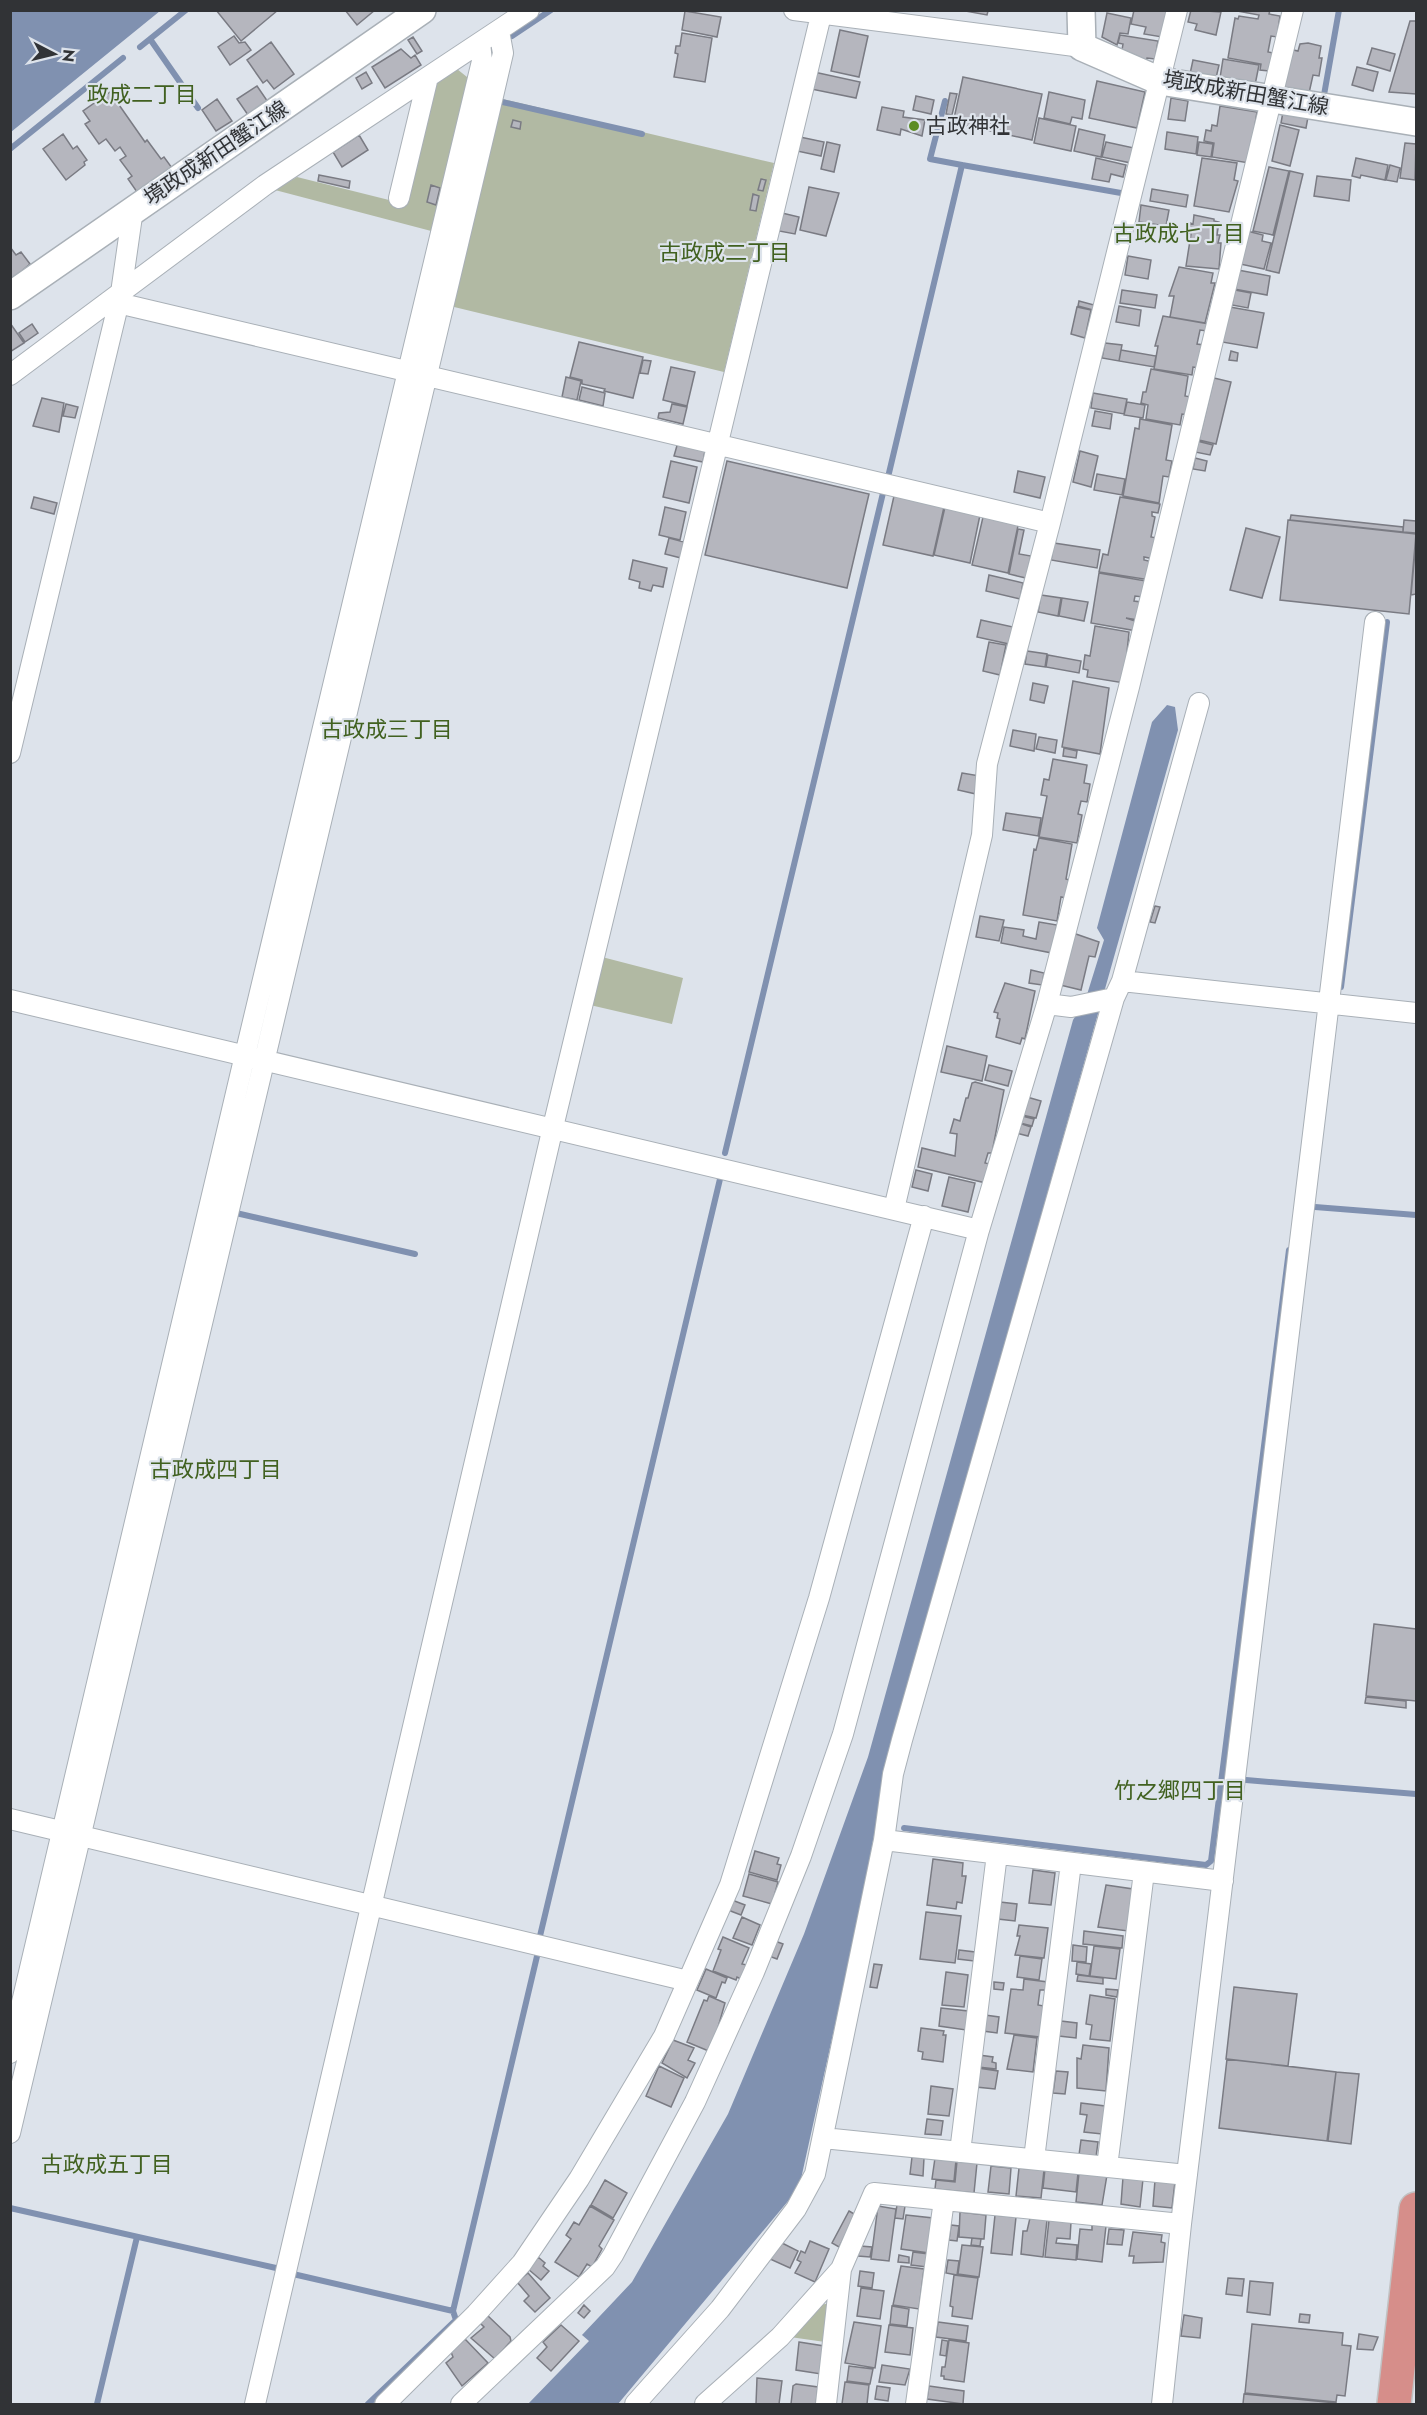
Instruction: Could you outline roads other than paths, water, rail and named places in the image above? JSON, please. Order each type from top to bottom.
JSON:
[{"type":"highway","points":[[1394,2404],[1416,2209]]},
{"type":"main road","name":"境政成新田蟹江線","points":[[10,296],[422,10]]},
{"type":"main road","points":[[1081,10],[1083,47]]},
{"type":"main road","name":"境政成新田蟹江線","points":[[1083,47],[1160,81],[1416,122]]},
{"type":"street","points":[[10,375],[119,298],[265,185],[529,10]]},
{"type":"street","points":[[794,10],[1083,47]]},
{"type":"street","points":[[894,1209],[982,835],[987,764],[1050,524],[1177,10]]},
{"type":"street","points":[[461,2404],[609,2261],[695,2102],[754,1972],[801,1856],[843,1734],[979,1230],[1047,1004],[1129,687],[1293,10]]},
{"type":"street","points":[[255,2404],[553,1128],[720,443],[821,15]]},
{"type":"street","points":[[10,2053],[245,1055],[417,373],[502,53],[498,31]]},
{"type":"street","points":[[10,2133],[266,1060],[417,373],[482,61],[480,43]]},
{"type":"street","points":[[399,198],[428,77]]},
{"type":"street","points":[[10,753],[119,298],[133,209]]},
{"type":"street","points":[[119,298],[417,373],[720,443],[1050,524]]},
{"type":"street","points":[[1162,2404],[1181,2224],[1375,622]]},
{"type":"street","points":[[635,2404],[720,2309],[796,2209],[815,2174],[884,1840],[893,1774],[1114,993],[1199,703]]},
{"type":"street","points":[[1047,1004],[1071,1007],[1114,993],[1329,1002],[1416,1013]]},
{"type":"street","points":[[10,1000],[979,1230]]},
{"type":"street","points":[[385,2404],[477,2314],[522,2263],[579,2180],[664,2036],[730,1885],[819,1598],[924,1216]]},
{"type":"street","points":[[10,1819],[688,1981]]},
{"type":"street","points":[[884,1840],[1223,1881]]},
{"type":"street","points":[[960,2152],[997,1854]]},
{"type":"street","points":[[1034,2159],[1071,1863]]},
{"type":"street","points":[[1107,2167],[1144,1872]]},
{"type":"street","points":[[823,2138],[1187,2175]]},
{"type":"street","points":[[826,2404],[842,2269],[873,2193],[1181,2224]]},
{"type":"street","points":[[916,2404],[944,2200]]},
{"type":"street","points":[[705,2404],[780,2337],[842,2269]]},
{"type":"water","points":[[11,10],[160,10],[160,11],[11,132]]},
{"type":"water","points":[[1167,705],[1175,707],[1178,730],[889,1755],[858,1921],[799,2188],[618,2404],[528,2404],[589,2341],[582,2335],[632,2282],[728,2114],[804,1934],[868,1757],[1073,1020],[1085,1001],[1104,940],[1097,928],[1152,722]]},
{"type":"waterway","points":[[140,47],[186,10]]},
{"type":"waterway","points":[[512,36],[551,10]]},
{"type":"waterway","points":[[1324,95],[1339,10]]},
{"type":"waterway","points":[[150,39],[198,108]]},
{"type":"waterway","points":[[10,149],[123,58]]},
{"type":"waterway","points":[[498,101],[642,134]]},
{"type":"waterway","points":[[889,473],[962,165],[930,159],[945,101]]},
{"type":"waterway","points":[[962,165],[1121,193]]},
{"type":"waterway","points":[[725,1153],[883,493]]},
{"type":"waterway","points":[[1341,987],[1387,622]]},
{"type":"waterway","points":[[540,1936],[720,1179]]},
{"type":"waterway","points":[[1315,1207],[1416,1215]]},
{"type":"waterway","points":[[236,1213],[415,1254]]},
{"type":"waterway","points":[[904,1828],[1206,1865],[1211,1861],[1289,1250]]},
{"type":"waterway","points":[[1246,1780],[1416,1794]]},
{"type":"waterway","points":[[293,2274],[453,2311],[538,1952]]},
{"type":"waterway","points":[[10,2208],[276,2268]]},
{"type":"waterway","points":[[97,2404],[137,2237]]},
{"type":"waterway","points":[[368,2404],[456,2320],[453,2311]]},
{"type":"place","name":"古政神社","points":[[914,126]]},
{"type":"district","name":"政成二丁目","points":[[142,94]]},
{"type":"district","name":"古政成七丁目","points":[[1179,233]]},
{"type":"district","name":"古政成二丁目","points":[[725,252]]},
{"type":"district","name":"古政成三丁目","points":[[387,729]]},
{"type":"district","name":"古政成四丁目","points":[[216,1469]]},
{"type":"district","name":"竹之郷四丁目","points":[[1180,1790]]},
{"type":"district","name":"古政成五丁目","points":[[107,2164]]}]
